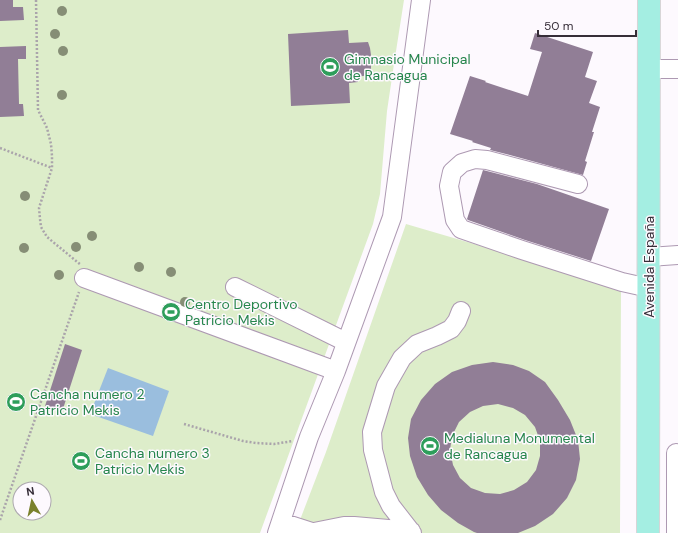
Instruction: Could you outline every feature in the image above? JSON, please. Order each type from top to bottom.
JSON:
[{"type":"main road","name":"Avenida España","points":[[648,533],[649,0]]},
{"type":"street","points":[[412,532],[344,526],[315,533],[279,527],[310,437],[392,217],[421,0]]},
{"type":"street","points":[[649,69],[678,69]]},
{"type":"street","points":[[578,184],[487,160],[475,159],[462,163],[452,172],[449,186],[455,220],[462,229],[622,282],[649,288]]},
{"type":"street","points":[[649,257],[678,255]]},
{"type":"street","points":[[84,278],[336,370]]},
{"type":"street","points":[[235,287],[346,342]]},
{"type":"street","points":[[412,532],[391,506],[384,492],[373,450],[372,432],[386,386],[402,358],[417,344],[451,329],[457,321],[461,311]]},
{"type":"street","points":[[648,452],[677,452],[676,533]]},
{"type":"path","points":[[0,520],[84,278],[84,272],[81,264],[47,237],[41,227],[39,208],[52,168],[52,156],[47,128],[38,110],[36,0]]},
{"type":"path","points":[[0,148],[52,168]]},
{"type":"path","points":[[184,424],[256,443],[274,444],[310,437]]},
{"type":"green space","name":"Centro Deportivo Patricio Mekis","points":[[0,0],[404,0],[387,111],[380,194],[373,224],[260,533],[0,533]]},
{"type":"green space","points":[[406,224],[621,287],[620,533],[295,533],[326,452]]},
{"type":"water","points":[[108,368],[169,391],[153,436],[90,414]]},
{"type":"building","points":[[0,0],[13,0],[13,7],[23,7],[24,20],[0,21]]},
{"type":"building","name":"Gimnasio Municipal de Rancagua","points":[[348,30],[349,43],[368,42],[371,55],[371,70],[369,75],[357,77],[358,82],[349,83],[350,103],[291,106],[288,34]]},
{"type":"building","points":[[535,33],[593,52],[585,77],[597,81],[589,103],[600,107],[592,132],[594,132],[585,161],[587,162],[583,175],[490,150],[491,148],[450,134],[470,76],[528,96],[542,52],[530,49]]},
{"type":"building","points":[[26,46],[26,59],[18,59],[19,104],[23,104],[24,116],[0,117],[0,47]]},
{"type":"building","points":[[483,170],[537,184],[609,209],[591,261],[468,220],[467,219]]},
{"type":"building","points":[[65,344],[82,350],[62,412],[45,406]]},
{"type":"building","name":"Medialuna Monumental de Rancagua","points":[[493,362],[513,365],[529,371],[545,382],[570,420],[578,440],[580,459],[576,480],[567,498],[553,514],[535,526],[518,533],[477,533],[458,523],[441,510],[428,495],[417,477],[410,456],[408,438],[411,419],[421,400],[435,384],[452,372],[472,365]],"holes":[[[498,404],[513,408],[525,415],[535,427],[540,441],[540,456],[536,470],[527,482],[514,490],[500,494],[485,493],[471,488],[460,478],[453,465],[450,450],[452,436],[459,422],[470,412],[483,406]]]},
{"type":"place","name":"Gimnasio Municipal de Rancagua","points":[[330,67]]},
{"type":"place","name":"Centro Deportivo Patricio Mekis","points":[[171,312]]},
{"type":"place","name":"Cancha numero 2 Patricio Mekis","points":[[16,402]]},
{"type":"place","name":"Medialuna Monumental de Rancagua","points":[[430,446]]},
{"type":"place","name":"Cancha numero 3 Patricio Mekis","points":[[81,461]]}]
